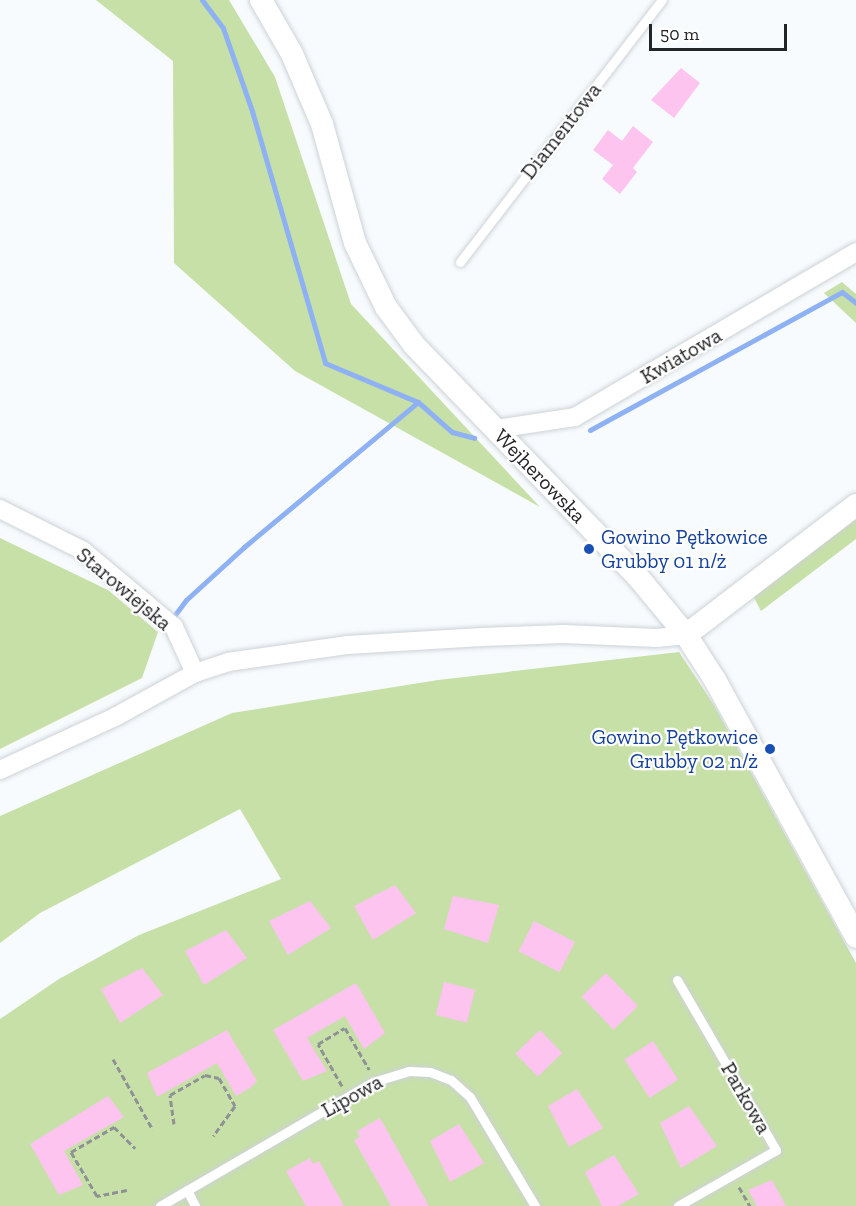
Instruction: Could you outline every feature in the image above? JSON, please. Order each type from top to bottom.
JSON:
[{"type":"street","name":"Wejherowska","points":[[261,0],[310,94],[355,243],[386,307],[414,345],[638,577],[686,634],[715,680],[856,937]]},
{"type":"street","name":"Kwiatowa","points":[[496,429],[575,417],[856,252]]},
{"type":"street","points":[[0,770],[116,717],[195,673],[228,662],[347,645],[494,637],[657,638],[686,634],[856,506]]},
{"type":"street","name":"Starowiejska","points":[[0,509],[82,550],[174,627],[195,673]]},
{"type":"lane","name":"Diamentowa","points":[[460,262],[662,0]]},
{"type":"lane","name":"Parkowa","points":[[677,980],[776,1150],[678,1206]]},
{"type":"lane","name":"Lipowa","points":[[159,1206],[376,1081],[409,1071],[430,1072],[451,1080],[486,1120],[535,1206]]},
{"type":"lane","points":[[186,1190],[195,1206]]},
{"type":"path","points":[[348,1097],[318,1044],[345,1028],[376,1081]]},
{"type":"path","points":[[113,1059],[153,1130]]},
{"type":"path","points":[[174,1124],[170,1095],[205,1075],[219,1078],[235,1106],[213,1136]]},
{"type":"path","points":[[127,1190],[97,1196],[70,1152],[114,1127],[135,1148]]},
{"type":"path","points":[[732,1175],[750,1206]]},
{"type":"green space","points":[[96,0],[229,0],[275,77],[351,304],[540,507],[295,371],[174,263],[173,61]]},
{"type":"green space","points":[[842,282],[856,294],[856,323],[824,293]]},
{"type":"green space","points":[[856,515],[856,539],[761,611],[753,596]]},
{"type":"green space","points":[[0,538],[108,590],[158,632],[142,678],[0,749]]},
{"type":"green space","points":[[679,652],[714,705],[856,963],[856,1206],[0,1206],[0,1019],[59,979],[139,935],[281,879],[240,809],[40,913],[0,943],[0,816],[232,713],[438,680]]},
{"type":"building","points":[[681,68],[700,83],[674,118],[651,100]]},
{"type":"building","points":[[633,126],[653,142],[633,168],[637,172],[620,194],[602,179],[613,165],[593,150],[608,130],[622,141]]},
{"type":"building","points":[[395,885],[416,913],[373,940],[354,906]]},
{"type":"building","points":[[453,896],[499,905],[488,943],[444,929]]},
{"type":"building","points":[[310,901],[331,928],[288,955],[269,921]]},
{"type":"building","points":[[534,921],[575,942],[560,972],[519,951]]},
{"type":"building","points":[[226,930],[247,958],[204,985],[185,951]]},
{"type":"building","points":[[142,968],[163,995],[120,1023],[101,989]]},
{"type":"building","points":[[606,973],[638,1006],[613,1030],[582,997]]},
{"type":"building","points":[[444,982],[475,990],[467,1023],[436,1015]]},
{"type":"building","points":[[356,983],[385,1033],[364,1049],[345,1016],[307,1038],[327,1071],[303,1081],[273,1030]]},
{"type":"building","points":[[227,1030],[257,1081],[250,1088],[236,1096],[217,1063],[157,1097],[147,1073]]},
{"type":"building","points":[[540,1030],[562,1053],[538,1077],[516,1054]]},
{"type":"building","points":[[653,1041],[678,1080],[650,1098],[624,1060]]},
{"type":"building","points":[[577,1089],[603,1128],[569,1147],[548,1106]]},
{"type":"building","points":[[108,1096],[124,1117],[64,1151],[83,1185],[59,1195],[30,1144]]},
{"type":"building","points":[[689,1106],[717,1146],[681,1168],[660,1123]]},
{"type":"building","points":[[380,1118],[429,1206],[391,1206],[354,1140],[360,1137],[357,1131]]},
{"type":"building","points":[[459,1124],[484,1163],[450,1182],[430,1141]]},
{"type":"building","points":[[614,1155],[639,1194],[618,1206],[602,1206],[585,1172]]},
{"type":"building","points":[[310,1158],[313,1164],[319,1161],[344,1206],[306,1206],[286,1171]]},
{"type":"building","points":[[772,1180],[786,1206],[757,1206],[748,1190]]},
{"type":"waterway","points":[[202,0],[223,28],[252,111],[325,363],[418,402],[452,432],[474,438]]},
{"type":"waterway","points":[[590,430],[842,292],[856,303]]},
{"type":"waterway","points":[[174,616],[186,600],[244,547],[418,402]]},
{"type":"place","name":"Gowino Pętkowice Grubby 01 n/ż","points":[[589,549]]},
{"type":"place","name":"Gowino Pętkowice Grubby 02 n/ż","points":[[770,749]]}]
